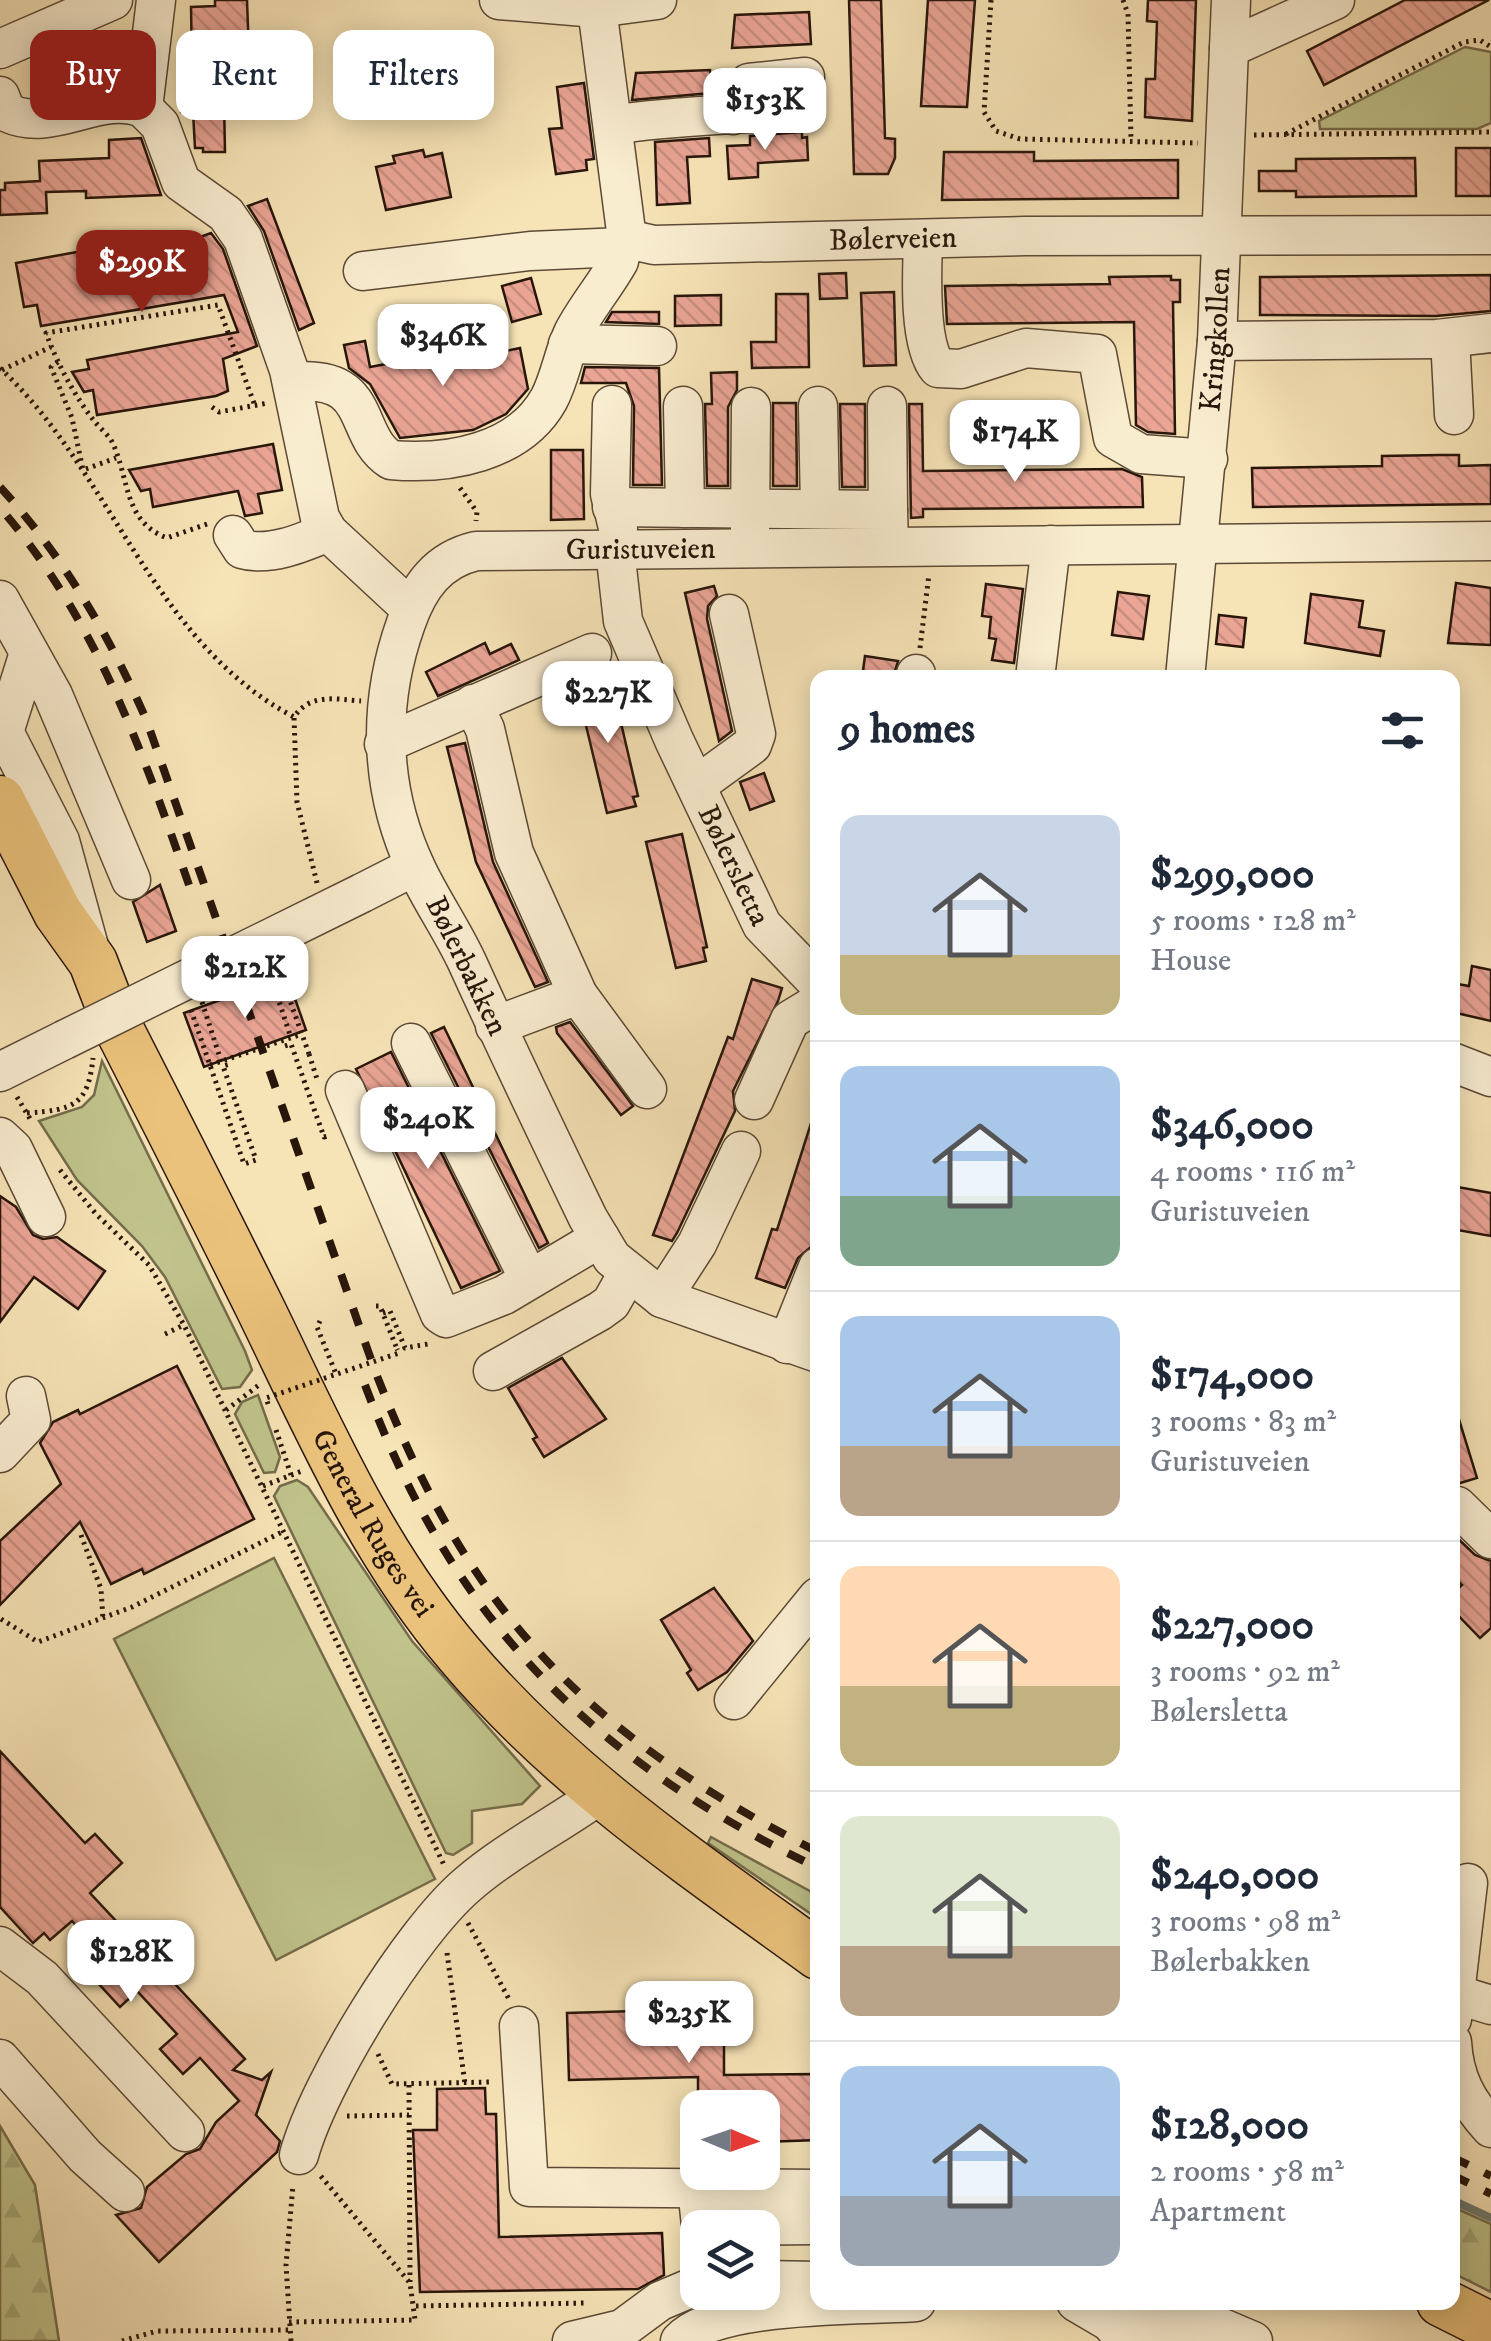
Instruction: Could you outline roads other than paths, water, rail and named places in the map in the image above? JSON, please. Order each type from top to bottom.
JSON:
[{"type":"main road","name":"General Ruges vei","points":[[0,800],[58,913],[93,962],[118,1027],[315,1426],[394,1568],[499,1699],[599,1795],[678,1858],[810,1949]]},
{"type":"main road","points":[[1457,2310],[1491,2327]]},
{"type":"street","points":[[0,49],[113,0]]},
{"type":"street","points":[[152,30],[156,0]]},
{"type":"street","points":[[498,0],[597,8],[658,0]]},
{"type":"street","name":"Kringkollen","points":[[1186,670],[1201,544],[1217,341],[1231,0]]},
{"type":"street","points":[[1230,48],[1335,0]]},
{"type":"street","points":[[294,390],[314,381],[339,390],[362,410],[376,447],[391,460],[413,462],[464,454],[511,441],[525,431],[551,395],[568,344],[619,261],[625,243],[597,8]]},
{"type":"street","points":[[0,96],[6,112],[30,119]]},
{"type":"street","points":[[612,125],[733,115]]},
{"type":"street","points":[[156,117],[181,182],[235,224],[268,304],[294,390],[320,518],[328,532],[411,609]]},
{"type":"street","name":"Bølerveien","points":[[364,271],[625,243],[923,241],[1025,236],[1491,235]]},
{"type":"street","points":[[923,241],[924,316],[930,359],[938,368],[962,370],[1026,348],[1096,354],[1113,438],[1140,454],[1208,459]]},
{"type":"street","points":[[1217,341],[1450,338],[1491,333]]},
{"type":"street","points":[[1450,338],[1454,414]]},
{"type":"street","points":[[568,344],[657,346]]},
{"type":"street","name":"Bølersletta","points":[[612,406],[612,506],[620,550],[623,621],[762,925],[810,974]]},
{"type":"street","points":[[683,406],[684,508]]},
{"type":"street","points":[[818,406],[820,508]]},
{"type":"street","points":[[612,506],[820,508],[888,528],[887,406]]},
{"type":"street","points":[[751,407],[751,548]]},
{"type":"street","name":"Guristuveien","points":[[411,609],[438,566],[454,556],[476,551],[751,548],[888,528],[1051,545],[1491,541]]},
{"type":"street","points":[[222,529],[242,549],[255,552],[302,543],[328,532]]},
{"type":"street","points":[[1036,670],[1051,545]]},
{"type":"street","points":[[0,600],[60,709],[131,880]]},
{"type":"street","name":"Bølerbakken","points":[[411,609],[393,660],[384,744],[396,810],[415,866],[600,1238],[628,1273],[662,1298],[802,1348]]},
{"type":"street","name":"Bølersletta","points":[[697,786],[752,746],[756,734],[729,614]]},
{"type":"street","points":[[2,728],[27,670],[29,652]]},
{"type":"street","points":[[384,744],[592,653]]},
{"type":"street","points":[[473,704],[484,729],[514,853],[578,995],[647,1089]]},
{"type":"street","name":"General Ruges vei","points":[[2,728],[60,841],[93,962]]},
{"type":"street","points":[[8,1083],[79,1045],[192,995],[267,939],[415,866]]},
{"type":"street","points":[[496,1026],[578,995]]},
{"type":"street","points":[[754,1100],[790,1020],[810,1008]]},
{"type":"street","points":[[411,1043],[530,1279]]},
{"type":"street","points":[[1460,1065],[1491,1077]]},
{"type":"street","points":[[346,1090],[440,1314],[446,1318],[530,1279],[600,1238]]},
{"type":"street","points":[[20,1125],[13,1149],[46,1217]]},
{"type":"street","points":[[662,1298],[697,1244],[740,1150]]},
{"type":"street","points":[[493,1371],[600,1311],[611,1303],[628,1273]]},
{"type":"street","points":[[802,1348],[810,1308]]},
{"type":"street","points":[[0,1453],[31,1420],[21,1398]]},
{"type":"street","points":[[1460,1509],[1491,1539]]},
{"type":"street","points":[[734,1700],[810,1608]]},
{"type":"street","points":[[299,2155],[312,2116],[369,2017],[451,1900],[599,1795]]},
{"type":"street","points":[[1460,1960],[1470,1883]]},
{"type":"street","points":[[0,1946],[42,1978],[185,2132]]},
{"type":"street","points":[[1460,2006],[1491,2005]]},
{"type":"street","points":[[520,2026],[529,2187],[680,2187]]},
{"type":"street","points":[[0,2059],[86,2156],[125,2192]]},
{"type":"street","points":[[1460,2081],[1468,2103],[1491,2128]]},
{"type":"street","points":[[780,2188],[810,2189]]},
{"type":"street","points":[[697,2190],[701,2226],[810,2226]]},
{"type":"street","points":[[780,2285],[810,2293]]},
{"type":"street","points":[[572,2341],[622,2330],[660,2301],[680,2293]]},
{"type":"street","points":[[680,2341],[705,2324],[810,2301]]},
{"type":"street","points":[[1094,2310],[1142,2332],[1220,2327],[1253,2341]]},
{"type":"waterway","points":[[1460,2204],[1491,2218]]},
{"type":"railway","points":[[0,487],[64,568],[116,656],[146,719],[374,1368],[411,1455],[450,1531],[494,1598],[544,1658],[600,1711],[664,1761],[810,1848]]},
{"type":"railway","points":[[7,516],[67,601],[115,692],[189,885]]},
{"type":"railway","points":[[365,1385],[401,1470],[441,1546],[488,1614],[540,1675],[598,1730],[664,1780],[737,1826],[810,1864]]},
{"type":"railway","points":[[1460,2161],[1491,2176]]},
{"type":"railway","points":[[1460,2179],[1491,2194]]}]
